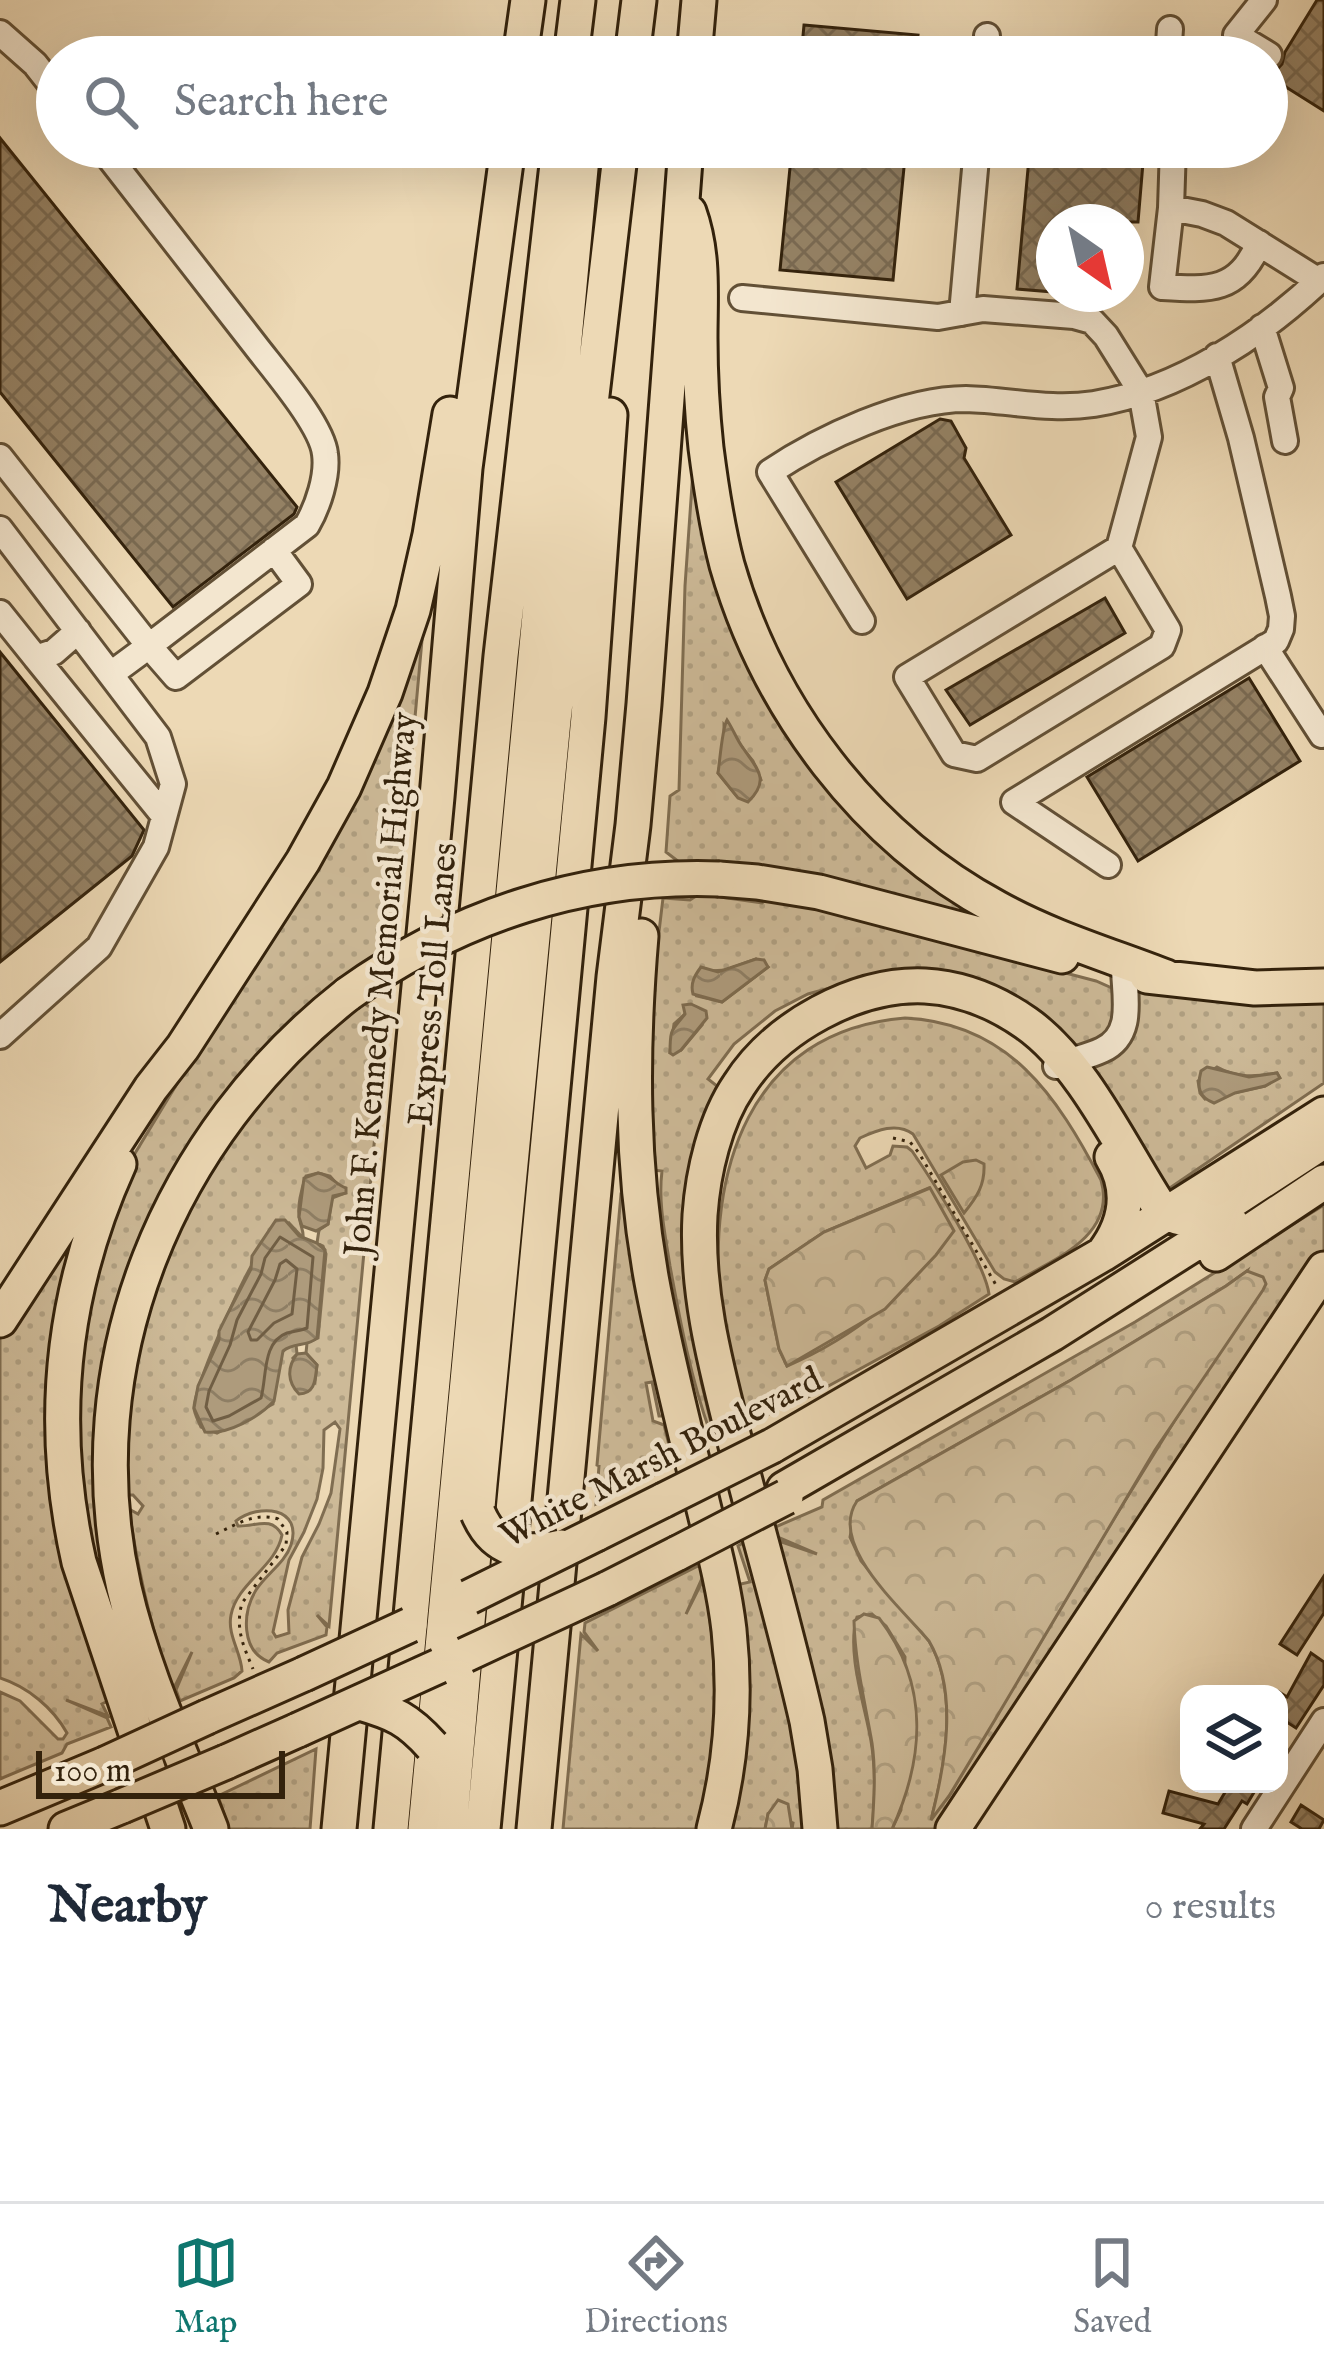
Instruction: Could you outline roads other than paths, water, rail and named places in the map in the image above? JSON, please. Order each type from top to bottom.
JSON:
[{"type":"highway","points":[[523,36],[528,0]]},
{"type":"highway","points":[[574,36],[578,0]]},
{"type":"highway","points":[[594,36],[597,0]]},
{"type":"highway","points":[[638,36],[642,0]]},
{"type":"highway","points":[[696,36],[699,0]]},
{"type":"highway","points":[[167,1829],[79,1562],[66,1494],[61,1401],[71,1311],[94,1225],[119,1165],[183,1047],[317,837],[390,681],[426,557],[483,199],[497,168]]},
{"type":"highway","name":"John F. Kennedy Memorial Highway","points":[[339,1829],[465,468],[503,168]]},
{"type":"highway","name":"Express Toll Lanes","points":[[391,1829],[509,575],[557,168]]},
{"type":"highway","points":[[581,168],[471,1497],[492,1537],[520,1550],[553,1549],[605,1530]]},
{"type":"highway","points":[[424,1829],[439,1762],[452,1660],[618,168]]},
{"type":"highway","points":[[483,1829],[588,717],[629,168]]},
{"type":"highway","points":[[534,1829],[614,977],[633,825],[684,168]]},
{"type":"highway","points":[[682,191],[700,256],[703,417],[720,533],[742,609],[790,710],[838,776],[927,862],[1018,919],[1124,967]]},
{"type":"highway","points":[[633,825],[641,931],[633,1095],[643,1223],[729,1633],[730,1734],[714,1829]]},
{"type":"highway","points":[[211,1829],[147,1667],[124,1586],[112,1492],[118,1374],[151,1253],[199,1156],[277,1057],[348,994],[428,944],[512,908],[581,890],[669,878],[757,882],[819,892],[1166,977],[1256,988],[1324,986]]},
{"type":"highway","points":[[820,1829],[807,1721],[712,1354],[700,1216],[712,1150],[727,1108],[739,1084],[772,1047],[819,1012],[906,987],[954,990],[994,1003],[1049,1042],[1123,1181],[1122,1219],[1103,1254]]},
{"type":"highway","points":[[0,1320],[183,1047]]},
{"type":"highway","points":[[1060,1065],[1152,1196],[1167,1213],[1190,1220],[1212,1214],[1324,1141]]},
{"type":"highway","name":"White Marsh Boulevard","points":[[0,1808],[304,1674],[772,1446],[1103,1254],[1324,1114]]},
{"type":"highway","points":[[785,1493],[1052,1334],[1324,1161]]},
{"type":"highway","points":[[66,1829],[360,1703],[607,1589],[1105,1321],[1324,1182]]},
{"type":"highway","points":[[953,1829],[1324,1269]]},
{"type":"highway","points":[[360,1703],[392,1712],[412,1724],[439,1762],[450,1829]]},
{"type":"street","points":[[1239,36],[1236,34],[1264,0]]},
{"type":"street","points":[[1170,36],[1171,28]]},
{"type":"street","points":[[0,33],[36,65]]},
{"type":"street","points":[[111,674],[307,525],[314,513],[326,452],[316,429],[230,312],[117,168]]},
{"type":"street","points":[[962,313],[975,168]]},
{"type":"street","points":[[1172,168],[1162,287],[1200,290],[1233,280],[1249,266],[1259,243]]},
{"type":"street","points":[[862,621],[770,472],[806,448],[919,404],[971,399],[1065,407],[1142,392],[1217,356],[1322,279],[1214,218],[1171,208]]},
{"type":"street","points":[[742,298],[938,317],[982,309],[1074,316],[1092,321],[1142,392],[1149,437],[1119,548],[907,677],[954,754],[977,758],[1162,646],[1168,630],[1119,548]]},
{"type":"street","points":[[1257,330],[1285,441]]},
{"type":"street","points":[[1108,866],[1014,802],[1276,640],[1281,629],[1282,616],[1241,438],[1217,356]]},
{"type":"street","points":[[0,457],[176,677],[299,584],[274,550]]},
{"type":"street","points":[[0,529],[158,737],[173,784],[156,847],[99,947],[0,1036]]},
{"type":"street","points":[[0,613],[164,816]]},
{"type":"street","points":[[36,658],[54,652],[79,631]]},
{"type":"street","points":[[1265,647],[1322,735]]},
{"type":"street","points":[[1060,1065],[1101,1051],[1120,1035],[1126,1017],[1124,967]]},
{"type":"street","points":[[1254,1829],[1324,1720]]},
{"type":"water","points":[[727,720],[759,774],[759,787],[748,802],[738,798],[718,773]]},
{"type":"water","points":[[764,960],[768,967],[722,1002],[693,994],[701,967],[718,972]]},
{"type":"water","points":[[683,1005],[706,1011],[707,1018],[673,1055],[671,1034],[685,1014]]},
{"type":"water","points":[[1207,1067],[1249,1077],[1277,1073],[1280,1078],[1214,1103],[1199,1086],[1201,1071]]},
{"type":"water","points":[[318,1173],[346,1188],[346,1193],[333,1196],[328,1224],[316,1231],[302,1226],[299,1217],[304,1178]]},
{"type":"water","points":[[276,1220],[285,1220],[299,1236],[325,1250],[317,1338],[283,1351],[274,1401],[268,1407],[233,1428],[205,1432],[194,1408],[198,1386],[251,1269],[252,1256]]},
{"type":"water","points":[[306,1353],[317,1365],[316,1375],[312,1388],[299,1394],[290,1369],[297,1354]]}]
